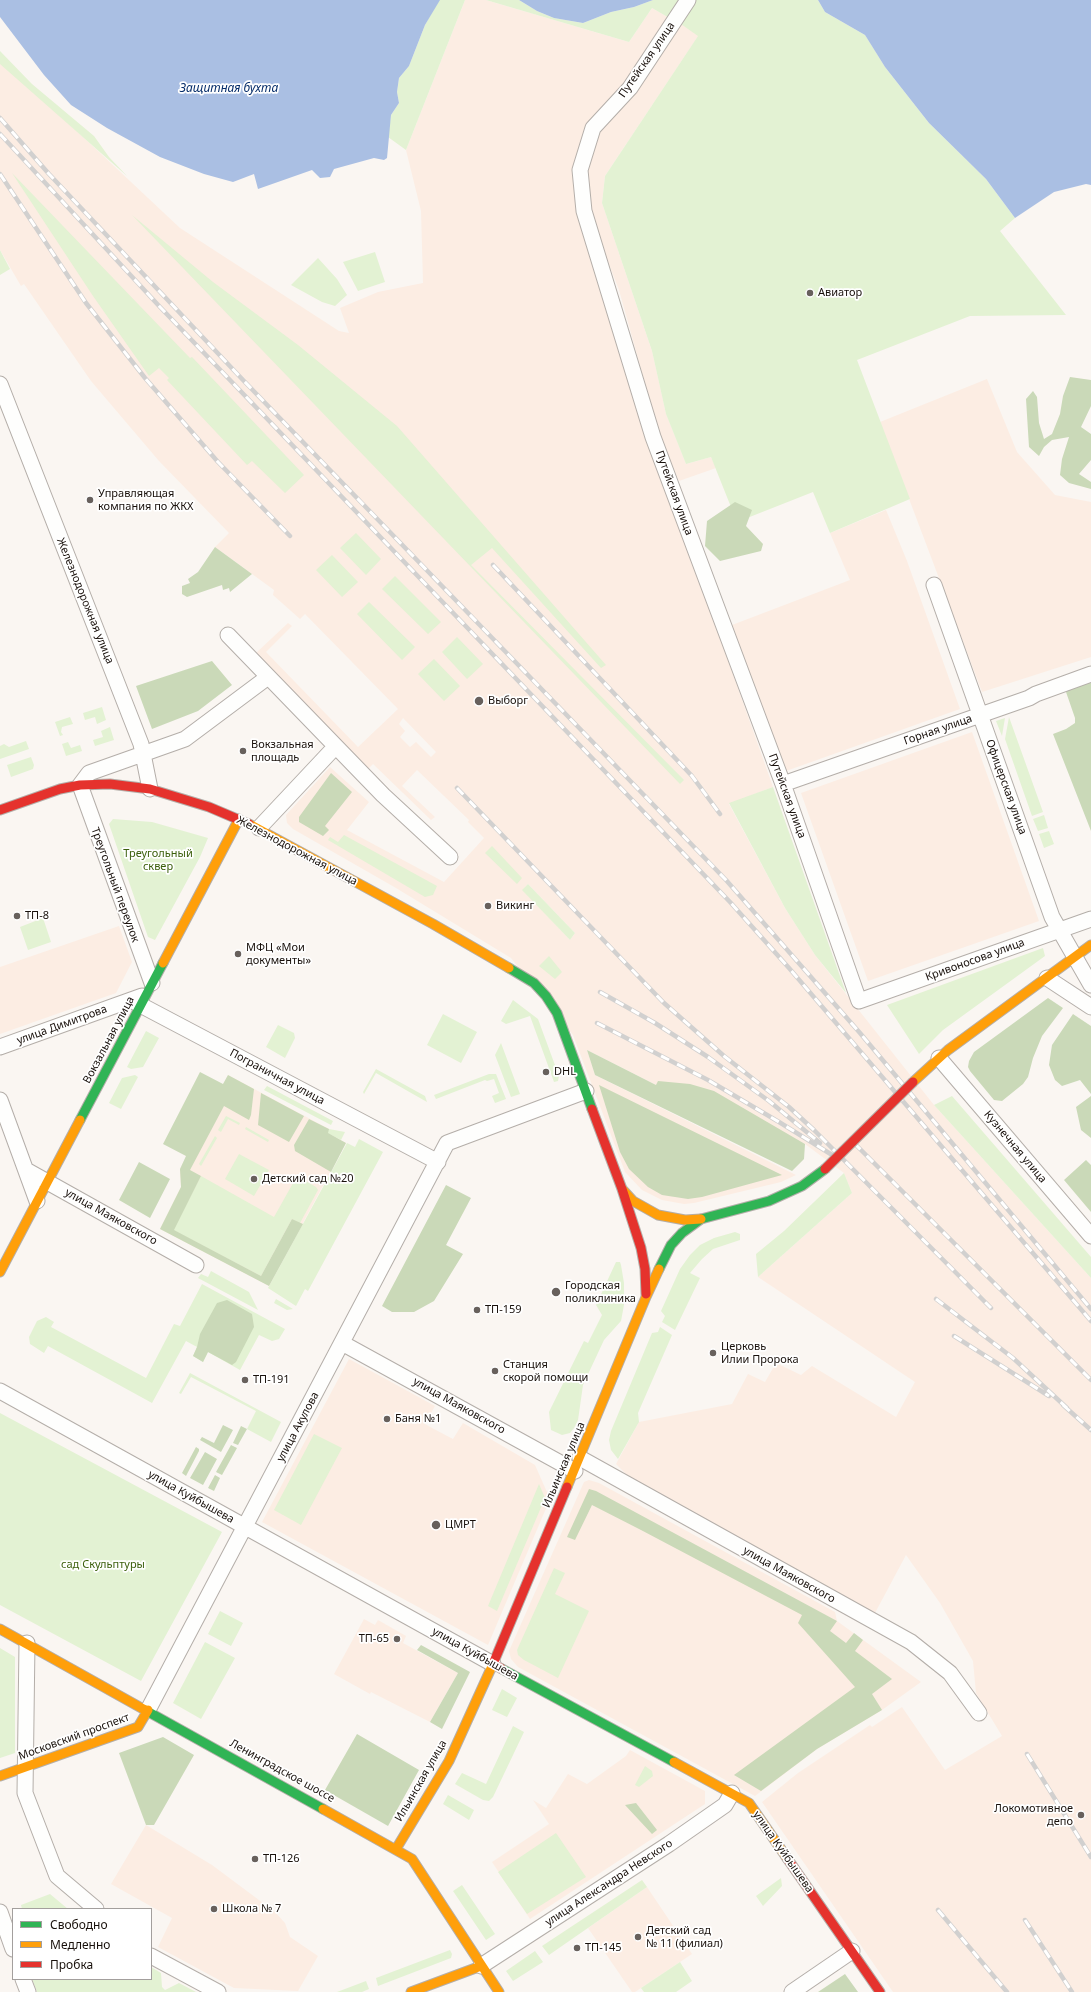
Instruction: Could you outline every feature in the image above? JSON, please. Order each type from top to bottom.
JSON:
[{"type":"main road","points":[[0,810],[60,789],[80,785],[110,784],[150,789]]},
{"type":"main road","name":"Железнодорожная улица","points":[[150,789],[209,807],[259,828],[439,928],[534,983],[546,996],[557,1013],[622,1189],[641,1248],[645,1268],[646,1297]]},
{"type":"main road","name":"Вокзальная улица","points":[[0,1272],[143,996],[239,819]]},
{"type":"main road","points":[[939,1058],[1091,945]]},
{"type":"main road","name":"Ильинская улица","points":[[396,1849],[449,1761],[493,1664],[578,1464],[646,1297],[671,1245],[682,1233],[701,1219],[769,1201],[802,1186],[825,1169],[939,1058]]},
{"type":"main road","name":"Железнодорожная улица","points":[[622,1189],[633,1201],[658,1215],[685,1220],[701,1219]]},
{"type":"main road","name":"Ленинградское шоссе","points":[[0,1629],[148,1710],[412,1859],[499,1992]]},
{"type":"main road","name":"улица Куйбышева","points":[[493,1664],[749,1803],[880,1992]]},
{"type":"main road","name":"Московский проспект","points":[[0,1776],[138,1727],[148,1710]]},
{"type":"main road","points":[[411,1992],[481,1966]]},
{"type":"street","name":"Путейская улица","points":[[688,0],[630,88],[593,128],[580,170],[584,211],[653,437],[783,784],[859,1001]]},
{"type":"street","name":"Железнодорожная улица","points":[[0,384],[114,672],[144,754],[150,789]]},
{"type":"street","name":"Офицерская улица","points":[[934,584],[1052,917],[1091,985]]},
{"type":"street","points":[[228,635],[335,747],[383,795],[450,857]]},
{"type":"street","name":"Горная улица","points":[[783,784],[981,715],[1091,674]]},
{"type":"street","points":[[80,785],[89,774],[185,740],[268,677]]},
{"type":"street","points":[[259,828],[335,747]]},
{"type":"street","name":"Треугольный переулок","points":[[80,785],[143,996]]},
{"type":"street","name":"Кривоносова улица","points":[[859,1001],[1091,919]]},
{"type":"street","points":[[1047,978],[1091,1007]]},
{"type":"street","name":"улица Димитрова","points":[[0,1047],[143,996]]},
{"type":"street","name":"Пограничная улица","points":[[143,996],[438,1162]]},
{"type":"street","name":"Кузнечная улица","points":[[939,1058],[1091,1236]]},
{"type":"street","name":"улица Акулова","points":[[148,1710],[448,1143],[586,1092]]},
{"type":"street","points":[[0,1100],[38,1201]]},
{"type":"street","name":"улица Маяковского","points":[[26,1170],[196,1265]]},
{"type":"street","name":"улица Маяковского","points":[[342,1342],[578,1464],[911,1642],[950,1673],[979,1713]]},
{"type":"street","name":"улица Куйбышева","points":[[0,1391],[493,1664]]},
{"type":"street","points":[[27,1643],[24,1767],[25,1793],[57,1876],[95,1908]]},
{"type":"street","name":"улица Александра Невского","points":[[481,1966],[669,1844],[725,1805],[732,1793]]},
{"type":"street","points":[[0,1912],[12,1946]]},
{"type":"street","points":[[792,1992],[852,1952]]},
{"type":"street","points":[[152,1957],[218,1992]]},
{"type":"street","points":[[24,1980],[28,1992]]},
{"type":"shaded area","points":[[465,0],[486,0],[629,42],[652,8],[671,19],[627,86],[576,169],[649,437],[773,787],[729,804],[785,908],[815,955],[934,1105],[1091,1278],[1091,1992],[893,1992],[762,1802],[798,1773],[870,1725],[872,1727],[902,1707],[945,1770],[1002,1736],[976,1693],[973,1661],[940,1603],[906,1555],[875,1613],[778,1561],[627,1475],[616,1464],[639,1422],[732,1404],[748,1374],[765,1382],[776,1363],[801,1375],[812,1366],[896,1417],[915,1382],[758,1277],[852,1193],[844,1173],[805,1144],[656,1085],[587,1050],[595,1075],[796,1175],[781,1182],[694,1203],[684,1204],[662,1200],[642,1190],[625,1172],[573,1035],[511,958],[396,888],[293,829],[287,823],[286,815],[330,767],[369,802],[347,830],[444,882],[484,838],[468,822],[469,820],[417,770],[402,786],[435,817],[431,820],[373,764],[368,769],[256,653],[288,623],[292,626],[266,652],[358,747],[398,709],[305,614],[300,619],[273,595],[274,590],[215,547],[229,533],[159,461],[91,381],[24,284],[21,286],[0,250],[0,59],[180,228],[339,331],[349,333],[340,308],[378,292],[423,283],[421,211],[406,150]],"holes":[[[403,718],[436,752],[431,757],[416,742],[410,747],[400,737],[405,731],[399,724]],[[528,884],[575,933],[570,940],[523,890]]]},
{"type":"shaded area","points":[[678,22],[699,35],[605,176],[602,203],[652,351],[666,414],[686,464],[711,457],[716,468],[679,481],[659,434],[619,290],[593,223],[587,164],[597,131]]},
{"type":"shaded area","points":[[987,379],[1017,452],[1055,495],[1091,502],[1091,657],[982,692],[880,422]]},
{"type":"shaded area","points":[[886,510],[907,561],[960,709],[786,771],[732,625],[850,580],[830,533]]},
{"type":"shaded area","points":[[972,732],[1039,921],[868,981],[801,793]]},
{"type":"shaded area","points":[[119,926],[132,962],[116,993],[0,1034],[0,967]]},
{"type":"shaded area","name":"Детский сад №20","points":[[228,1075],[329,1129],[328,1133],[346,1143],[269,1286],[160,1229],[181,1187],[180,1169]]},
{"type":"shaded area","points":[[349,1359],[435,1406],[425,1424],[432,1428],[453,1439],[463,1423],[535,1465],[550,1499],[488,1645],[262,1522]]},
{"type":"shaded area","points":[[589,1480],[599,1483],[835,1612],[837,1621],[921,1682],[882,1710],[817,1749],[755,1796],[518,1667],[511,1659],[509,1651],[584,1482]]},
{"type":"shaded area","points":[[364,1619],[375,1625],[378,1620],[406,1636],[403,1643],[458,1673],[430,1722],[371,1692],[370,1694],[334,1674]]},
{"type":"shaded area","points":[[630,1750],[705,1791],[705,1804],[530,1919],[492,1862],[549,1824],[533,1800],[546,1808],[568,1774],[587,1784],[626,1756]]},
{"type":"shaded area","name":"Школа № 7","points":[[146,1825],[212,1865],[275,1912],[285,1923],[290,1937],[318,1956],[298,1991],[234,1988],[158,1947],[172,1918],[111,1884]]},
{"type":"shaded area","name":"Детский сад № 11 (филиал)","points":[[647,1887],[692,1954],[635,1992],[632,1992],[588,1928]]},
{"type":"green space","points":[[439,0],[465,0],[406,150],[388,137],[391,115],[399,103],[397,92],[399,78],[409,66],[425,25]]},
{"type":"green space","points":[[486,0],[519,0],[537,11],[554,18],[583,23],[611,12],[634,7],[653,0],[683,0],[671,19],[652,8],[629,42]]},
{"type":"green space","points":[[693,0],[818,0],[825,12],[865,35],[885,67],[929,123],[986,179],[1015,218],[1000,231],[1066,315],[970,316],[857,360],[910,499],[830,533],[813,492],[737,522],[711,457],[686,464],[666,414],[652,351],[602,203],[605,176],[698,36],[678,22]]},
{"type":"green space","points":[[0,51],[32,84],[94,136],[109,157],[127,176],[0,64]]},
{"type":"green space","points":[[12,173],[190,358],[192,357],[304,475],[285,493],[252,461],[247,465],[167,380],[169,378],[159,368],[149,376],[93,296]]},
{"type":"green space","points":[[132,215],[213,282],[298,345],[397,426],[606,665],[601,668],[492,548],[471,565],[684,780],[680,784]]},
{"type":"green space","points":[[0,250],[10,269],[0,275]]},
{"type":"green space","points":[[375,252],[385,282],[358,291],[343,262]]},
{"type":"green space","points":[[318,258],[337,279],[347,295],[335,306],[322,302],[291,285]]},
{"type":"green space","points":[[1070,377],[1091,380],[1091,406],[1081,427],[1091,434],[1091,460],[1079,474],[1091,482],[1091,489],[1069,483],[1060,475],[1062,459],[1069,437],[1052,440],[1044,447],[1039,456],[1029,447],[1026,399],[1033,391],[1037,397],[1039,423],[1044,439],[1052,434],[1060,414],[1063,396]]},
{"type":"green space","points":[[735,502],[752,510],[746,526],[763,544],[761,551],[720,561],[705,546],[707,521]]},
{"type":"green space","points":[[356,533],[381,559],[366,575],[340,548]]},
{"type":"green space","points":[[215,547],[252,574],[230,592],[229,588],[223,590],[222,585],[187,597],[182,594],[182,586],[190,583],[188,579],[198,572]]},
{"type":"green space","points":[[332,555],[358,582],[342,597],[316,570]]},
{"type":"green space","points":[[395,576],[441,622],[428,634],[382,589]]},
{"type":"green space","points":[[369,602],[415,647],[402,660],[357,614]]},
{"type":"green space","points":[[457,637],[483,664],[467,679],[442,652]]},
{"type":"green space","points":[[434,659],[460,686],[444,701],[418,674]]},
{"type":"green space","points":[[212,661],[232,685],[198,711],[152,729],[136,686]]},
{"type":"green space","points":[[1091,680],[1091,831],[1053,734],[1066,729],[1075,723],[1075,718],[1066,692],[1072,686]]},
{"type":"green space","points":[[102,707],[106,720],[97,724],[95,717],[85,720],[83,713]]},
{"type":"green space","points":[[70,717],[73,724],[62,727],[61,732],[63,735],[60,736],[55,722]]},
{"type":"green space","points":[[1009,717],[1043,812],[1032,816],[1005,739]]},
{"type":"green space","points":[[1005,718],[1002,736],[996,721]]},
{"type":"green space","points":[[110,727],[114,740],[95,746],[93,740],[103,737],[101,731]]},
{"type":"green space","points":[[26,741],[29,749],[0,759],[0,746],[4,744],[9,747]]},
{"type":"green space","points":[[68,742],[71,748],[80,745],[82,751],[66,756],[62,744]]},
{"type":"green space","points":[[31,757],[34,765],[33,769],[11,777],[7,765]]},
{"type":"green space","points":[[331,773],[352,792],[325,826],[329,830],[323,836],[299,822],[299,817]]},
{"type":"green space","points":[[773,787],[846,993],[815,955],[785,908],[729,803]]},
{"type":"green space","points":[[1044,815],[1048,828],[1038,831],[1033,819]]},
{"type":"green space","name":"Треугольный сквер","points":[[113,819],[152,822],[208,838],[200,857],[155,940],[148,937],[109,824]]},
{"type":"green space","points":[[1049,831],[1054,844],[1044,848],[1039,834]]},
{"type":"green space","points":[[344,835],[437,886],[433,895],[425,897],[328,840],[330,837],[338,842]]},
{"type":"green space","points":[[492,846],[522,878],[517,884],[485,853]]},
{"type":"green space","points":[[528,884],[575,933],[570,940],[522,890]]},
{"type":"green space","points":[[43,918],[51,942],[28,950],[20,927]]},
{"type":"green space","points":[[1043,948],[1045,956],[943,1030],[919,1054],[887,1005]]},
{"type":"green space","points":[[549,956],[562,972],[555,979],[539,966]]},
{"type":"green space","points":[[1048,998],[1063,1008],[1042,1036],[1033,1058],[1028,1077],[1023,1084],[1002,1101],[994,1100],[970,1071],[968,1067],[969,1061],[974,1052]]},
{"type":"green space","points":[[513,1000],[538,1019],[559,1076],[558,1081],[554,1082],[530,1016],[506,1024],[501,1021]]},
{"type":"green space","points":[[443,1014],[477,1032],[461,1063],[427,1045]]},
{"type":"green space","points":[[1073,1014],[1091,1026],[1091,1094],[1080,1080],[1062,1086],[1055,1080],[1049,1065],[1052,1045]]},
{"type":"green space","points":[[278,1025],[294,1033],[295,1038],[285,1058],[266,1047]]},
{"type":"green space","points":[[146,1031],[159,1038],[143,1067],[131,1069],[127,1067]]},
{"type":"green space","points":[[501,1043],[520,1094],[511,1097],[495,1055]]},
{"type":"green space","points":[[587,1050],[656,1085],[658,1081],[690,1084],[714,1091],[805,1144],[804,1159],[792,1171],[595,1075]]},
{"type":"green space","points":[[376,1069],[425,1096],[427,1102],[376,1073],[364,1094],[363,1092]]},
{"type":"green space","points":[[200,1072],[223,1084],[228,1075],[254,1089],[251,1115],[249,1120],[224,1106],[190,1170],[201,1176],[174,1230],[261,1276],[292,1219],[303,1224],[269,1286],[160,1229],[181,1187],[180,1169],[186,1156],[163,1144]]},
{"type":"green space","points":[[489,1074],[496,1074],[506,1099],[495,1103],[492,1096],[499,1093],[494,1079],[487,1081],[485,1080],[436,1099],[434,1095]]},
{"type":"green space","points":[[135,1075],[138,1077],[121,1109],[109,1103],[122,1078]]},
{"type":"green space","points":[[599,1085],[782,1175],[702,1197],[688,1199],[662,1195],[648,1187],[629,1169],[620,1152]]},
{"type":"green space","points":[[267,1086],[333,1121],[331,1125],[264,1090]]},
{"type":"green space","points":[[261,1093],[304,1116],[289,1142],[258,1125]]},
{"type":"green space","points":[[952,1096],[1091,1257],[1091,1278],[934,1105]]},
{"type":"green space","points":[[1091,1096],[1091,1138],[1081,1130],[1076,1107]]},
{"type":"green space","points":[[226,1116],[240,1123],[239,1125],[228,1119],[221,1132],[218,1130]]},
{"type":"green space","points":[[309,1119],[329,1129],[328,1133],[346,1143],[331,1172],[295,1151],[294,1145]]},
{"type":"green space","points":[[246,1127],[269,1140],[268,1142],[245,1129]]},
{"type":"green space","points":[[329,1129],[345,1132],[341,1140],[327,1133]]},
{"type":"green space","points":[[215,1136],[217,1138],[201,1166],[199,1164]]},
{"type":"green space","points":[[359,1139],[383,1152],[308,1291],[305,1289],[296,1306],[268,1288],[347,1143],[355,1147]]},
{"type":"green space","points":[[239,1154],[269,1170],[254,1196],[225,1179]]},
{"type":"green space","points":[[1086,1160],[1091,1165],[1091,1212],[1064,1180]]},
{"type":"green space","points":[[139,1162],[170,1179],[150,1218],[119,1200]]},
{"type":"green space","points":[[844,1173],[852,1193],[758,1277],[756,1254],[784,1231]]},
{"type":"green space","points":[[201,1176],[274,1217],[297,1176],[316,1187],[318,1190],[300,1223],[292,1219],[261,1276],[173,1230]]},
{"type":"green space","points":[[446,1185],[471,1198],[446,1245],[463,1254],[434,1301],[414,1312],[392,1312],[382,1306]]},
{"type":"green space","points":[[735,1232],[740,1234],[740,1240],[713,1249],[690,1273],[700,1278],[675,1330],[662,1322],[665,1316],[661,1311],[680,1269],[690,1255],[700,1245],[714,1238]]},
{"type":"green space","points":[[616,1262],[620,1262],[624,1283],[624,1305],[621,1321],[604,1340],[583,1385],[578,1420],[574,1428],[570,1433],[562,1435],[551,1430],[549,1412],[584,1341],[588,1343],[602,1315],[596,1305]]},
{"type":"green space","points":[[211,1271],[249,1292],[258,1310],[198,1278],[201,1274],[208,1277]]},
{"type":"green space","points":[[202,1284],[285,1329],[279,1339],[272,1341],[259,1335],[240,1370],[208,1352],[203,1362],[193,1356],[197,1347],[186,1341],[152,1403],[48,1346],[44,1353],[30,1344],[29,1337],[37,1321],[46,1317],[54,1322],[51,1327],[146,1378],[174,1324],[180,1326]]},
{"type":"green space","points":[[276,1299],[293,1309],[287,1310],[274,1303]]},
{"type":"green space","points":[[227,1300],[252,1314],[254,1327],[236,1362],[232,1365],[208,1352],[203,1362],[193,1356],[200,1334],[217,1303]]},
{"type":"green space","points":[[660,1327],[672,1335],[638,1413],[639,1422],[618,1459],[611,1450],[609,1440],[611,1431],[652,1333],[658,1332]]},
{"type":"green space","points":[[190,1373],[281,1422],[271,1442],[247,1429],[256,1411],[191,1377],[181,1394],[179,1393]]},
{"type":"green space","name":"сад Скульптуры","points":[[0,1413],[222,1532],[141,1681],[0,1605]]},
{"type":"green space","points":[[223,1425],[233,1430],[221,1452],[200,1440],[202,1437],[214,1443]]},
{"type":"green space","points":[[241,1426],[247,1429],[238,1445],[233,1443]]},
{"type":"green space","points":[[314,1434],[342,1448],[301,1525],[274,1510]]},
{"type":"green space","points":[[231,1445],[237,1448],[222,1475],[216,1472]]},
{"type":"green space","points":[[196,1447],[199,1451],[186,1476],[182,1473]]},
{"type":"green space","points":[[205,1452],[217,1459],[203,1485],[190,1478]]},
{"type":"green space","points":[[215,1475],[220,1478],[214,1491],[208,1488]]},
{"type":"green space","points":[[539,1484],[545,1498],[497,1611],[488,1606]]},
{"type":"green space","points":[[589,1489],[596,1491],[837,1621],[830,1631],[846,1643],[854,1633],[863,1640],[855,1651],[892,1679],[872,1694],[882,1710],[817,1749],[761,1791],[734,1775],[855,1687],[798,1623],[802,1615],[641,1530],[592,1505],[575,1540],[567,1537]]},
{"type":"green space","points":[[554,1568],[565,1573],[555,1594],[589,1611],[558,1678],[524,1660],[518,1655],[517,1650]]},
{"type":"green space","points":[[220,1611],[243,1623],[231,1646],[208,1634]]},
{"type":"green space","points":[[205,1642],[235,1658],[201,1719],[173,1703]]},
{"type":"green space","points":[[421,1645],[470,1672],[442,1729],[430,1722],[458,1673],[417,1650]]},
{"type":"green space","points":[[0,1648],[15,1657],[15,1753],[0,1758]]},
{"type":"green space","points":[[502,1689],[517,1698],[507,1717],[492,1710]]},
{"type":"green space","points":[[513,1726],[524,1732],[493,1797],[489,1801],[483,1800],[455,1784],[462,1773],[486,1784]]},
{"type":"green space","points":[[357,1734],[419,1770],[388,1826],[325,1790]]},
{"type":"green space","points":[[163,1737],[194,1755],[154,1825],[146,1825],[119,1753]]},
{"type":"green space","points":[[645,1766],[652,1771],[653,1776],[639,1787],[635,1785]]},
{"type":"green space","points":[[448,1795],[474,1810],[469,1820],[443,1804]]},
{"type":"green space","points":[[636,1803],[657,1830],[652,1834],[625,1805]]},
{"type":"green space","points":[[556,1833],[586,1877],[527,1914],[498,1872]]},
{"type":"green space","points":[[781,1878],[782,1886],[763,1906],[756,1896]]},
{"type":"green space","points":[[642,1880],[647,1887],[549,1955],[542,1946]]},
{"type":"green space","points":[[462,1885],[495,1934],[486,1940],[453,1891]]},
{"type":"green space","points":[[50,1894],[67,1908],[22,1908],[21,1905]]},
{"type":"green space","points":[[450,1950],[452,1954],[451,1958],[378,1986],[376,1978]]},
{"type":"green space","points":[[535,1951],[543,1962],[513,1981],[506,1971]]},
{"type":"green space","points":[[680,1962],[692,1981],[676,1992],[644,1992],[641,1988]]},
{"type":"green space","points":[[152,1968],[161,1973],[162,1987],[165,1990],[179,1983],[196,1992],[37,1992],[32,1980],[152,1980]]},
{"type":"green space","points":[[845,1974],[858,1992],[818,1992]]},
{"type":"green space","points":[[366,1981],[369,1989],[362,1992],[337,1992]]},
{"type":"water","name":"Защитная бухта","points":[[0,0],[440,0],[425,25],[409,66],[399,78],[397,92],[399,103],[391,115],[387,158],[384,160],[374,158],[334,169],[330,177],[320,178],[312,170],[258,189],[254,174],[233,182],[204,174],[160,157],[107,128],[71,105],[44,75],[0,17]]},
{"type":"water","points":[[519,0],[653,0],[634,7],[611,12],[583,23],[554,18],[537,11]]},
{"type":"water","points":[[818,0],[1091,0],[1091,185],[1086,184],[1054,192],[1015,218],[986,179],[929,123],[885,67],[865,35],[825,12]]},
{"type":"railway","points":[[0,118],[49,174],[243,380],[726,880],[860,1033],[1091,1309]]},
{"type":"railway","points":[[0,134],[160,307],[730,902],[789,968],[1091,1321]]},
{"type":"railway","points":[[0,174],[86,303],[145,378],[218,462],[290,536]]},
{"type":"railway","points":[[493,565],[692,776],[720,814]]},
{"type":"railway","points":[[457,788],[664,1003],[724,1056],[789,1107],[814,1130],[991,1308]]},
{"type":"railway","points":[[600,992],[655,1023],[708,1057],[769,1101],[820,1143]]},
{"type":"railway","points":[[597,1023],[708,1080],[837,1158]]},
{"type":"railway","points":[[854,1143],[1091,1380]]},
{"type":"railway","points":[[936,1299],[1013,1358],[1067,1408]]},
{"type":"railway","points":[[954,1336],[1049,1396]]},
{"type":"railway","points":[[1063,1405],[1091,1430]]},
{"type":"railway","points":[[1027,1754],[1091,1857]]},
{"type":"railway","points":[[938,1910],[1007,1992]]},
{"type":"railway","points":[[1025,1920],[1072,1992]]},
{"type":"traffic: fast","points":[[80,1120],[163,963]]},
{"type":"traffic: fast","points":[[509,968],[534,983],[546,996],[557,1013],[592,1109]]},
{"type":"traffic: fast","points":[[659,1269],[671,1245],[682,1233],[701,1219],[769,1201],[802,1186],[825,1169]]},
{"type":"traffic: fast","points":[[502,1669],[674,1762]]},
{"type":"traffic: fast","points":[[145,1710],[323,1809]]},
{"type":"traffic: slow","points":[[163,963],[239,819]]},
{"type":"traffic: slow","points":[[249,824],[433,924],[509,968]]},
{"type":"traffic: slow","points":[[913,1082],[948,1050],[1091,945]]},
{"type":"traffic: slow","points":[[0,1272],[80,1120]]},
{"type":"traffic: slow","points":[[623,1190],[633,1201],[658,1215],[685,1220],[701,1219]]},
{"type":"traffic: slow","points":[[567,1487],[659,1269]]},
{"type":"traffic: slow","points":[[0,1629],[145,1710]]},
{"type":"traffic: slow","points":[[396,1849],[449,1761],[493,1664]]},
{"type":"traffic: slow","points":[[0,1776],[138,1727],[148,1710]]},
{"type":"traffic: slow","points":[[674,1762],[749,1803],[787,1858]]},
{"type":"traffic: slow","points":[[323,1809],[412,1859],[499,1992]]},
{"type":"traffic: slow","points":[[411,1992],[481,1966]]},
{"type":"traffic: jam","points":[[0,810],[60,789],[80,785],[110,784],[150,789],[209,807],[249,824]]},
{"type":"traffic: jam","points":[[825,1169],[913,1082]]},
{"type":"traffic: jam","points":[[592,1109],[622,1189],[641,1248],[645,1269],[646,1294]]},
{"type":"traffic: jam","points":[[502,1669],[493,1664],[567,1487]]},
{"type":"traffic: jam","points":[[787,1858],[880,1992]]},
{"type":"place","name":"Авиатор","points":[[810,293]]},
{"type":"place","name":"Управляющая компания по ЖКХ","points":[[90,500]]},
{"type":"place","name":"Выборг","points":[[479,701]]},
{"type":"place","name":"Вокзальная площадь","points":[[243,751]]},
{"type":"place","name":"Викинг","points":[[488,906]]},
{"type":"place","name":"ТП-8","points":[[17,916]]},
{"type":"place","name":"МФЦ «Мои документы»","points":[[238,954]]},
{"type":"place","name":"DHL","points":[[546,1072]]},
{"type":"place","name":"Детский сад №20","points":[[254,1179]]},
{"type":"place","name":"Городская поликлиника","points":[[556,1292]]},
{"type":"place","name":"ТП-159","points":[[477,1310]]},
{"type":"place","name":"Церковь Илии Пророка","points":[[713,1353]]},
{"type":"place","name":"Станция скорой помощи","points":[[495,1371]]},
{"type":"place","name":"ТП-191","points":[[245,1380]]},
{"type":"place","name":"Баня №1","points":[[387,1419]]},
{"type":"place","name":"ЦМРТ","points":[[436,1525]]},
{"type":"place","name":"ТП-65","points":[[397,1639]]},
{"type":"place","name":"Локомотивное депо","points":[[1081,1815]]},
{"type":"place","name":"ТП-126","points":[[255,1859]]},
{"type":"place","name":"Школа № 7","points":[[214,1909]]},
{"type":"place","name":"Детский сад № 11 (филиал)","points":[[638,1937]]},
{"type":"place","name":"ТП-145","points":[[577,1948]]}]
